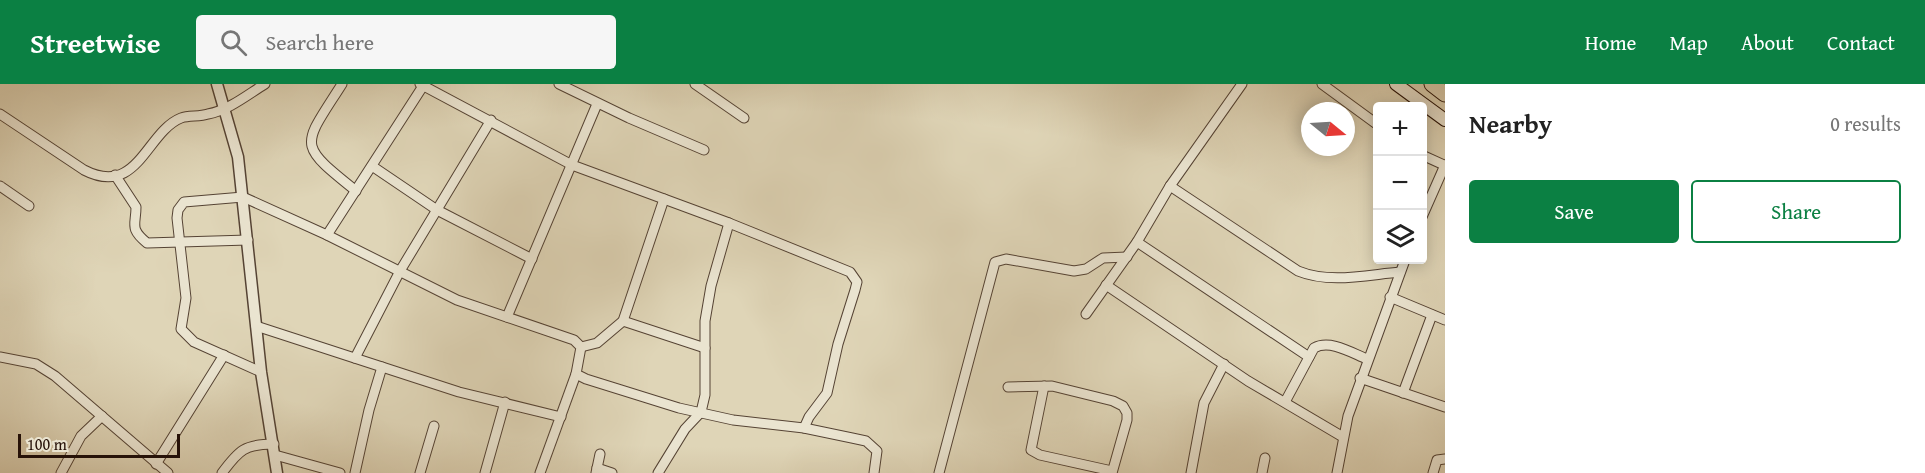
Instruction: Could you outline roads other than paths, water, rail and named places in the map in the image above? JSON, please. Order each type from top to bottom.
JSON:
[{"type":"highway","points":[[1432,84],[1445,94]]},
{"type":"main road","points":[[1396,84],[1445,120]]},
{"type":"street","points":[[218,84],[238,157],[261,372],[277,473]]},
{"type":"street","points":[[0,114],[97,177],[115,175],[130,170],[171,123],[181,118],[207,115],[224,109],[265,84]]},
{"type":"street","points":[[342,84],[310,138],[312,152],[319,161],[356,191]]},
{"type":"street","points":[[559,84],[597,104],[704,150]]},
{"type":"street","points":[[695,84],[708,88],[744,118]]},
{"type":"street","points":[[1086,314],[1137,242],[1170,186],[1242,84]]},
{"type":"street","points":[[1322,84],[1373,122]]},
{"type":"street","points":[[327,236],[422,85],[572,165],[729,223],[850,272],[856,282],[827,393],[809,417],[804,429]]},
{"type":"street","points":[[507,317],[597,104]]},
{"type":"street","points":[[355,358],[400,271],[491,120]]},
{"type":"street","points":[[1424,156],[1444,165],[1425,210]]},
{"type":"street","points":[[372,166],[437,210],[532,259]]},
{"type":"street","points":[[115,175],[136,207],[133,222],[141,239],[152,244],[248,240]]},
{"type":"street","points":[[0,186],[29,206]]},
{"type":"street","points":[[1170,186],[1298,271],[1312,277],[1326,279],[1400,272]]},
{"type":"street","points":[[261,372],[194,342],[185,336],[181,329],[186,309],[177,218],[178,210],[184,202],[243,197],[457,300],[574,340],[581,347]]},
{"type":"street","points":[[581,347],[597,343],[623,321],[664,199]]},
{"type":"street","points":[[658,473],[685,429],[701,412],[705,395],[705,321],[711,286],[729,223]]},
{"type":"street","points":[[1137,242],[1309,357]]},
{"type":"street","points":[[939,473],[995,262],[1006,260],[1074,272],[1086,269],[1103,258],[1126,257]]},
{"type":"street","points":[[1336,473],[1343,437],[1360,378],[1403,264]]},
{"type":"street","points":[[1106,285],[1224,364],[1343,437]]},
{"type":"street","points":[[1390,297],[1445,320]]},
{"type":"street","points":[[1403,393],[1432,315]]},
{"type":"street","points":[[623,321],[705,348]]},
{"type":"street","points":[[256,326],[459,392],[561,417]]},
{"type":"street","points":[[1285,402],[1314,348],[1321,344],[1329,344],[1367,359]]},
{"type":"street","points":[[540,473],[576,374],[581,347]]},
{"type":"street","points":[[156,464],[224,355]]},
{"type":"street","points":[[0,357],[36,364],[55,376],[168,473]]},
{"type":"street","points":[[1191,473],[1204,403],[1224,364]]},
{"type":"street","points":[[355,473],[369,410],[382,367]]},
{"type":"street","points":[[576,374],[679,408],[733,420],[852,438],[873,445],[877,451],[874,473]]},
{"type":"street","points":[[1360,378],[1445,407]]},
{"type":"street","points":[[1008,387],[1044,386],[1113,401],[1123,406],[1127,412],[1127,420],[1112,472],[1040,455],[1031,450],[1044,386]]},
{"type":"street","points":[[485,473],[505,402]]},
{"type":"street","points":[[61,473],[81,436],[102,416]]},
{"type":"street","points":[[420,473],[434,426]]},
{"type":"street","points":[[222,473],[244,448],[254,444],[340,473]]},
{"type":"street","points":[[600,454],[596,471],[612,473]]},
{"type":"street","points":[[1262,473],[1265,458]]},
{"type":"street","points":[[1433,473],[1437,460],[1445,459]]}]
